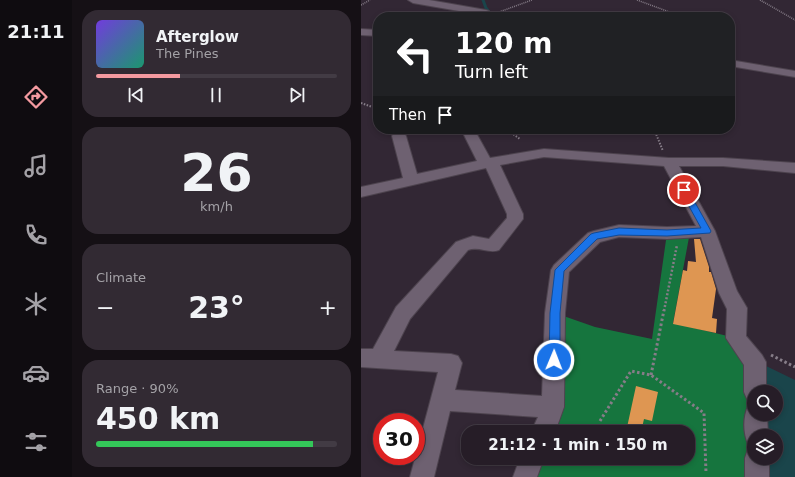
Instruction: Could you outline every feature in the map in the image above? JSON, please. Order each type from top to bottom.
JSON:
[{"type":"street","points":[[413,0],[480,12]]},
{"type":"street","points":[[361,32],[373,33]]},
{"type":"street","points":[[735,64],[795,74]]},
{"type":"street","points":[[370,358],[403,313],[462,246],[467,243],[479,242],[493,246],[515,219],[515,214],[488,162],[466,134]]},
{"type":"street","points":[[399,136],[411,181]]},
{"type":"street","points":[[361,192],[488,162],[544,153],[669,162],[723,162],[795,168]]},
{"type":"street","points":[[669,162],[707,231],[728,293],[737,308],[736,338],[755,362],[755,385]]},
{"type":"street","points":[[546,425],[553,407],[555,313],[560,270],[594,237],[619,231],[707,231]]},
{"type":"street","points":[[370,358],[451,363],[422,477]]},
{"type":"street","points":[[442,400],[553,407]]},
{"type":"street","points":[[525,477],[529,465]]},
{"type":"street","points":[[757,465],[757,477]]},
{"type":"path","points":[[361,5],[370,0]]},
{"type":"path","points":[[499,12],[532,0]]},
{"type":"path","points":[[637,0],[669,12]]},
{"type":"path","points":[[760,0],[795,20]]},
{"type":"path","points":[[361,103],[373,107]]},
{"type":"path","points":[[399,136],[410,134]]},
{"type":"path","points":[[513,134],[520,139]]},
{"type":"path","points":[[656,134],[669,162]]},
{"type":"path","points":[[651,375],[679,232]]},
{"type":"path","points":[[600,421],[631,371],[651,375],[704,413],[706,473]]},
{"type":"green space","points":[[690,232],[673,323],[736,338],[752,385],[747,385],[747,421],[754,421],[754,429],[747,429],[747,465],[755,465],[757,477],[525,477],[529,465],[695,465],[695,425],[544,425],[555,313],[595,327],[652,339],[667,233]]},
{"type":"shaded area","points":[[764,365],[795,380],[795,477],[767,477],[766,465],[783,465],[783,429],[766,429],[765,421],[783,421],[783,385],[765,385]]},
{"type":"building","points":[[694,239],[700,239],[709,267],[709,272],[711,272],[716,289],[712,318],[717,319],[716,333],[673,324],[683,270],[687,271],[688,261],[696,262]]},
{"type":"building","points":[[636,386],[658,392],[652,421],[644,419],[643,425],[628,425]]},
{"type":"waterway","points":[[483,0],[489,12]]},
{"type":"route","points":[[554,360],[555,313],[560,270],[594,237],[619,231],[667,233],[707,231],[684,190]]}]
